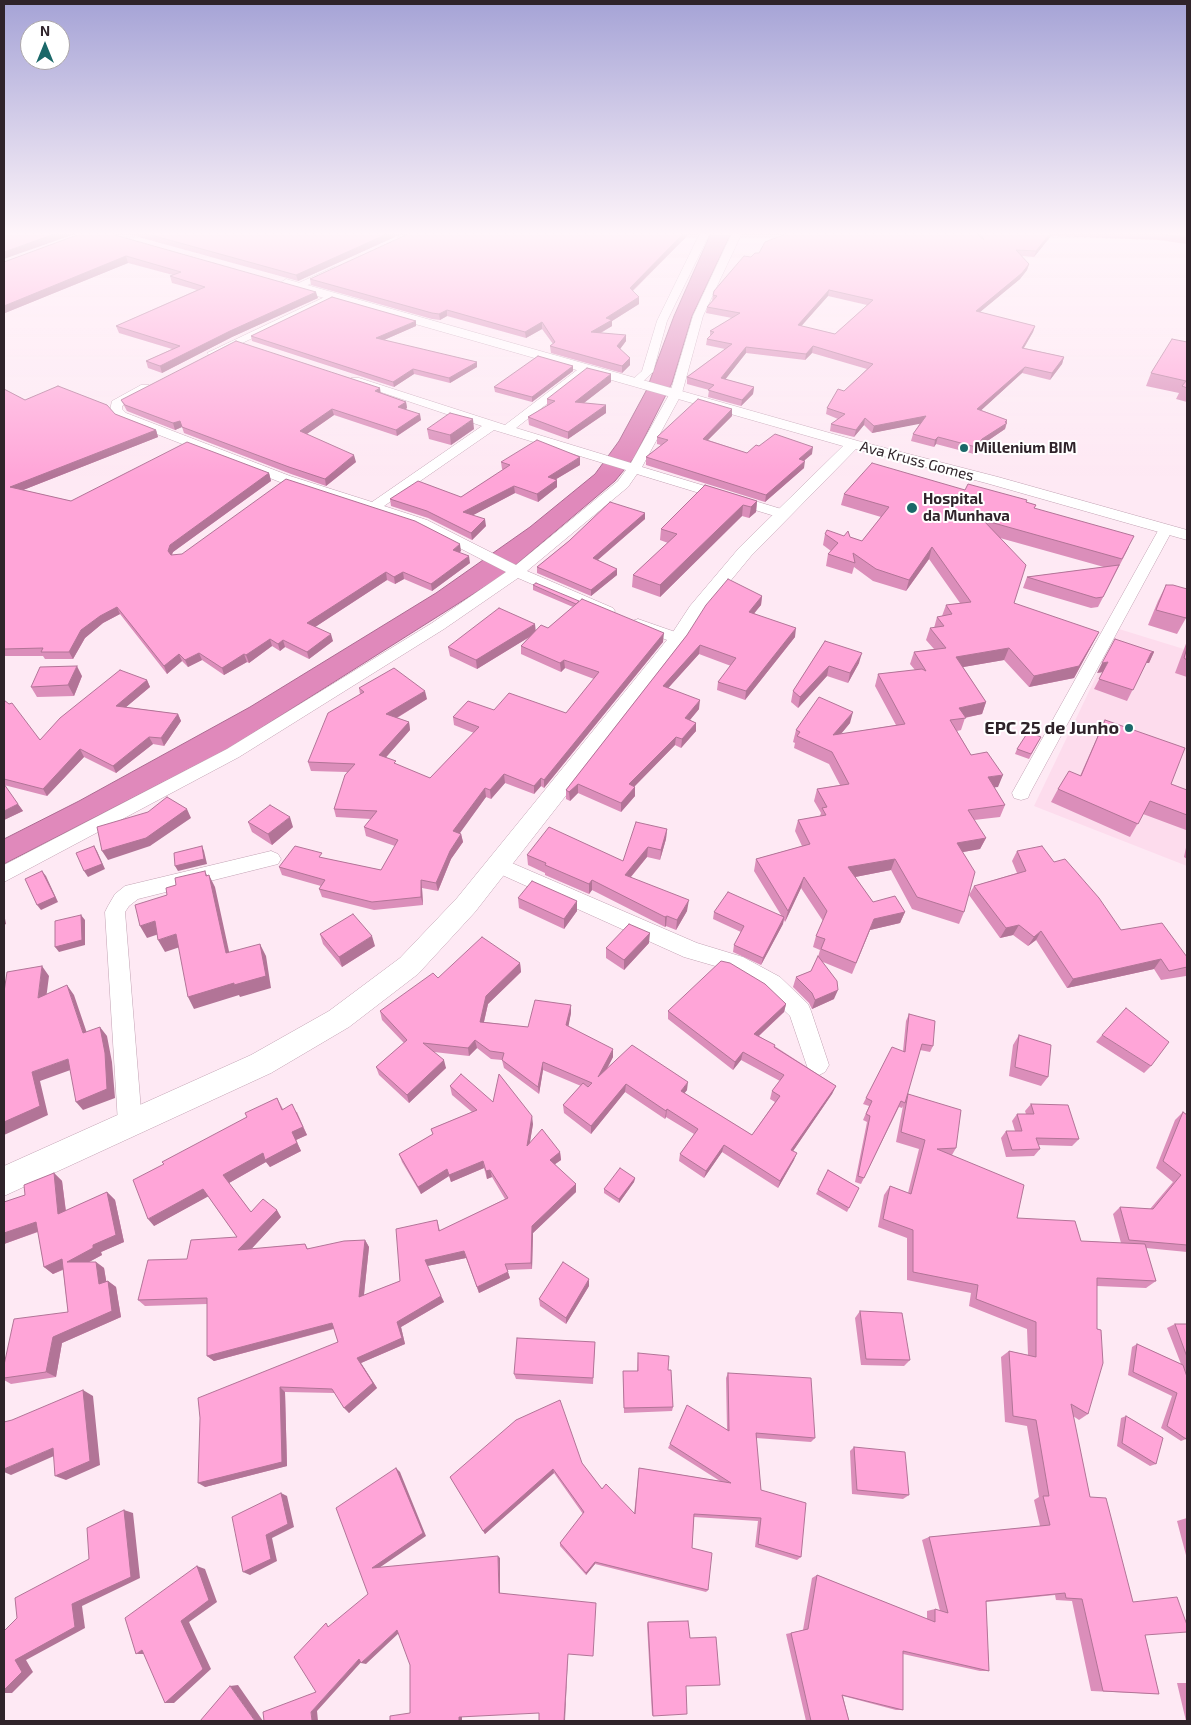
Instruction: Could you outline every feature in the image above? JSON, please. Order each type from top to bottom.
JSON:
[{"type":"street","points":[[203,358],[291,316]]},
{"type":"street","name":"Ava Kruss Gomes","points":[[400,316],[852,444],[992,480],[1187,535]]},
{"type":"street","points":[[636,383],[647,372],[664,316]]},
{"type":"street","points":[[4,874],[233,753],[438,626],[517,572],[622,484],[636,468],[676,393],[698,316]]},
{"type":"street","points":[[237,341],[256,348]]},
{"type":"street","points":[[508,429],[585,369]]},
{"type":"street","points":[[341,375],[492,425],[783,514]]},
{"type":"street","points":[[160,380],[116,404],[116,410],[122,416],[286,479],[422,523],[517,572],[678,639]]},
{"type":"street","points":[[374,507],[492,425]]},
{"type":"street","points":[[4,1181],[261,1064],[339,1019],[409,966],[466,905],[678,639],[697,610],[739,559],[852,444]]},
{"type":"street","points":[[270,490],[286,479]]},
{"type":"street","points":[[1021,793],[1166,529]]},
{"type":"street","points":[[130,1124],[116,912],[118,906],[132,892],[271,860]]},
{"type":"street","points":[[498,865],[692,951],[735,963],[772,984],[800,1011],[817,1065]]},
{"type":"shaded area","points":[[674,316],[692,316],[672,383],[634,458],[615,481],[505,574],[228,749],[4,864],[4,839],[79,801],[250,707],[436,593],[530,527],[595,474],[619,441],[646,391]]},
{"type":"shaded area","name":"EPC 25 de Junho","points":[[1119,629],[1187,650],[1187,866],[1034,806]]},
{"type":"building","points":[[140,316],[264,316],[160,366],[146,361],[180,346],[116,326]]},
{"type":"building","points":[[294,316],[397,316],[416,321],[376,338],[477,362],[449,378],[413,369],[393,382],[251,336]]},
{"type":"building","points":[[466,316],[610,316],[606,318],[612,320],[591,332],[626,335],[617,346],[630,358],[622,366],[550,346],[555,342],[542,322],[525,332]]},
{"type":"building","points":[[736,316],[806,316],[798,325],[835,334],[856,316],[994,316],[1035,326],[1022,348],[1064,357],[1052,373],[1025,367],[977,409],[1007,420],[1005,422],[1007,423],[982,439],[976,447],[938,437],[935,440],[913,434],[926,416],[874,426],[865,418],[856,430],[831,424],[845,414],[827,408],[838,389],[844,391],[873,364],[813,346],[806,354],[746,347],[721,378],[754,387],[742,400],[708,390],[714,385],[687,377],[732,344],[707,339],[714,332],[710,331]]},
{"type":"building","points":[[1172,339],[1187,342],[1187,388],[1182,386],[1186,381],[1151,373]]},
{"type":"building","points":[[236,341],[380,388],[375,391],[406,402],[398,407],[420,414],[396,430],[332,409],[300,431],[354,455],[325,479],[182,427],[180,421],[173,423],[125,405],[121,400]]},
{"type":"building","points":[[538,356],[573,366],[532,397],[494,387]]},
{"type":"building","points":[[587,368],[611,374],[575,402],[606,405],[568,432],[528,417],[555,401],[547,399]]},
{"type":"building","points":[[58,386],[107,405],[115,414],[156,430],[10,487],[71,501],[187,442],[269,473],[170,545],[168,551],[171,555],[182,554],[286,479],[415,521],[460,544],[453,550],[469,556],[431,584],[403,572],[394,577],[386,572],[307,623],[331,634],[307,652],[283,640],[278,644],[270,639],[222,668],[199,653],[185,660],[179,654],[164,666],[117,607],[100,616],[81,630],[69,652],[41,652],[43,648],[4,649],[4,389],[25,400]]},
{"type":"building","points":[[698,399],[732,409],[703,439],[747,453],[756,445],[759,446],[775,434],[813,447],[799,459],[805,461],[766,495],[646,457],[668,440],[657,437]]},
{"type":"building","points":[[450,413],[473,419],[450,435],[427,429]]},
{"type":"building","points":[[537,440],[580,457],[548,477],[557,480],[537,494],[514,486],[463,512],[485,519],[471,533],[427,511],[390,499],[418,481],[461,497],[510,465],[501,462]]},
{"type":"building","points":[[872,463],[965,490],[968,484],[1027,500],[1026,502],[1036,505],[1034,508],[1134,536],[1122,559],[983,520],[1026,565],[1014,603],[1099,632],[1079,666],[1034,676],[1009,648],[956,657],[986,702],[959,708],[966,718],[950,720],[971,755],[987,752],[1003,775],[988,777],[1005,805],[968,810],[986,838],[957,843],[975,872],[964,912],[917,897],[895,859],[848,867],[873,902],[895,896],[905,912],[874,919],[856,963],[821,949],[825,939],[816,936],[827,911],[804,877],[788,911],[756,859],[810,844],[798,820],[826,815],[822,808],[827,807],[817,789],[849,784],[832,752],[797,736],[800,732],[796,730],[819,697],[853,712],[833,735],[905,724],[878,674],[922,669],[926,671],[914,652],[946,648],[930,628],[944,626],[937,617],[952,614],[946,605],[971,602],[932,547],[909,580],[876,569],[853,553],[855,563],[828,554],[838,543],[825,534],[827,530],[844,536],[848,531],[850,537],[862,541],[889,507],[844,494]]},
{"type":"building","points":[[705,485],[757,501],[751,507],[743,505],[660,585],[633,575],[677,534],[661,529]]},
{"type":"building","points":[[610,502],[645,513],[593,558],[617,569],[591,590],[537,567],[569,541]]},
{"type":"building","points":[[1119,565],[1103,597],[1096,598],[1027,577]]},
{"type":"building","points":[[728,579],[762,596],[749,612],[796,628],[746,691],[718,682],[736,658],[700,645],[663,686],[700,700],[685,718],[696,723],[682,739],[676,737],[629,784],[635,787],[621,803],[578,784],[569,792],[566,790],[687,635],[706,605]]},
{"type":"building","points":[[536,583],[579,601],[576,604],[533,585]]},
{"type":"building","points":[[1166,585],[1187,589],[1186,618],[1156,610]]},
{"type":"building","points":[[582,599],[664,633],[544,780],[541,778],[534,786],[504,774],[490,790],[485,788],[453,831],[461,834],[450,851],[436,883],[421,880],[421,897],[372,902],[319,889],[325,880],[279,867],[295,846],[322,853],[319,857],[381,870],[398,840],[364,827],[377,811],[334,809],[345,775],[355,764],[308,762],[328,713],[364,692],[359,688],[394,668],[425,691],[386,714],[409,722],[379,755],[396,761],[394,763],[430,778],[479,727],[453,717],[468,701],[494,710],[509,693],[566,713],[599,672],[564,660],[560,663],[521,646],[541,625],[548,628]]},
{"type":"building","points":[[499,608],[535,624],[476,660],[448,647]]},
{"type":"building","points":[[1115,639],[1154,652],[1151,653],[1133,690],[1099,679],[1108,662],[1102,663]]},
{"type":"building","points":[[825,641],[862,653],[850,673],[829,666],[800,697],[793,691]]},
{"type":"building","points":[[1187,648],[1187,660],[1184,658]]},
{"type":"building","points":[[77,666],[68,685],[31,687],[40,667]]},
{"type":"building","points":[[120,670],[147,680],[116,706],[178,714],[161,738],[149,737],[113,766],[80,749],[43,789],[4,779],[4,700],[9,704],[12,703],[40,740],[60,718]]},
{"type":"building","points":[[1105,720],[1185,748],[1171,784],[1187,790],[1187,815],[1150,801],[1138,824],[1058,789],[1069,771],[1081,776]]},
{"type":"building","points":[[1028,732],[1041,737],[1031,754],[1017,749]]},
{"type":"building","points":[[4,784],[18,804],[4,811]]},
{"type":"building","points":[[167,797],[187,809],[146,838],[102,851],[97,827],[148,812]]},
{"type":"building","points":[[270,805],[290,817],[268,834],[248,822]]},
{"type":"building","points":[[636,822],[667,829],[661,850],[648,847],[625,875],[689,900],[677,920],[665,917],[592,880],[589,884],[527,855],[549,827],[623,861]]},
{"type":"building","points":[[94,846],[102,864],[84,871],[76,853]]},
{"type":"building","points":[[202,846],[204,859],[175,866],[174,853]]},
{"type":"building","points":[[1042,846],[1054,862],[1065,859],[1099,898],[1121,930],[1162,923],[1187,957],[1187,967],[1169,971],[1161,959],[1073,979],[1041,931],[1034,937],[1019,925],[1006,928],[974,886],[1026,871],[1017,851]]},
{"type":"building","points":[[42,871],[55,897],[37,905],[25,879]]},
{"type":"building","points":[[205,871],[206,876],[209,875],[226,953],[260,944],[266,976],[234,985],[234,983],[188,997],[176,934],[158,940],[155,921],[140,926],[135,905],[167,895],[166,888],[176,885],[175,878]]},
{"type":"building","points":[[532,881],[577,901],[564,919],[518,898]]},
{"type":"building","points":[[728,892],[784,917],[763,958],[734,945],[744,926],[714,912]]},
{"type":"building","points":[[353,914],[372,936],[339,957],[320,934]]},
{"type":"building","points":[[81,915],[82,940],[55,947],[55,921]]},
{"type":"building","points":[[629,924],[650,933],[624,960],[606,948]]},
{"type":"building","points":[[482,937],[520,963],[486,996],[480,1022],[528,1027],[535,1000],[571,1005],[566,1025],[613,1049],[598,1077],[632,1045],[688,1082],[681,1091],[752,1135],[780,1096],[772,1091],[784,1075],[743,1052],[735,1062],[668,1011],[721,961],[730,963],[765,984],[786,1004],[754,1034],[775,1045],[774,1047],[836,1086],[791,1150],[797,1153],[780,1181],[724,1145],[706,1171],[680,1154],[698,1129],[667,1109],[666,1111],[626,1084],[591,1126],[563,1105],[583,1083],[588,1087],[592,1083],[543,1062],[538,1087],[502,1060],[504,1053],[490,1051],[475,1040],[468,1048],[423,1043],[444,1060],[407,1095],[376,1067],[407,1040],[380,1011],[433,973],[438,978]]},
{"type":"building","points":[[818,956],[837,981],[838,990],[815,1000],[812,993],[796,977],[811,971]]},
{"type":"building","points":[[42,966],[38,998],[67,985],[83,1033],[100,1027],[105,1053],[107,1089],[76,1102],[68,1059],[32,1072],[40,1106],[4,1122],[4,992],[7,972]]},
{"type":"building","points":[[1126,1008],[1169,1042],[1151,1066],[1102,1035]]},
{"type":"building","points":[[909,1014],[935,1021],[933,1046],[922,1044],[905,1103],[901,1101],[864,1178],[858,1176],[870,1116],[866,1114],[872,1101],[866,1098],[892,1047],[905,1052]]},
{"type":"building","points":[[1019,1035],[1051,1045],[1048,1077],[1015,1067]]},
{"type":"building","points":[[461,1074],[493,1102],[499,1074],[532,1116],[527,1146],[542,1129],[560,1152],[550,1160],[576,1184],[532,1226],[531,1263],[505,1264],[508,1272],[477,1287],[464,1251],[425,1260],[441,1296],[397,1322],[402,1338],[357,1358],[373,1383],[344,1408],[332,1389],[280,1387],[282,1462],[198,1483],[200,1418],[198,1398],[338,1342],[332,1323],[207,1356],[207,1298],[138,1300],[148,1260],[187,1259],[191,1240],[237,1237],[203,1189],[148,1219],[133,1180],[164,1164],[162,1162],[247,1117],[245,1113],[277,1098],[282,1110],[292,1104],[303,1127],[292,1132],[297,1143],[265,1160],[263,1153],[223,1175],[251,1212],[263,1199],[277,1210],[238,1250],[305,1244],[307,1249],[344,1241],[365,1240],[359,1297],[400,1281],[396,1229],[437,1220],[439,1231],[508,1198],[490,1170],[486,1171],[483,1161],[449,1175],[447,1169],[418,1187],[399,1154],[433,1134],[431,1129],[477,1110],[450,1086]]},
{"type":"building","points":[[908,1094],[961,1110],[956,1148],[937,1149],[1024,1185],[1017,1218],[1075,1221],[1081,1241],[1145,1244],[1156,1281],[1097,1278],[1097,1329],[1101,1330],[1103,1363],[1088,1414],[1071,1404],[1090,1497],[1106,1498],[1133,1602],[1177,1597],[1187,1625],[1187,1632],[1145,1635],[1159,1694],[1103,1691],[1082,1599],[1066,1598],[1065,1593],[986,1601],[989,1671],[903,1651],[903,1710],[842,1695],[849,1721],[811,1721],[791,1633],[808,1629],[817,1575],[935,1622],[935,1609],[948,1613],[929,1537],[1050,1525],[1043,1496],[1049,1496],[1036,1420],[1013,1416],[1009,1351],[1036,1357],[1036,1322],[976,1299],[978,1285],[913,1272],[913,1230],[883,1219],[890,1186],[911,1194],[925,1140],[901,1132]]},
{"type":"building","points":[[1031,1104],[1068,1105],[1079,1139],[1036,1138],[1040,1149],[1012,1150],[1006,1131],[1022,1131],[1017,1114],[1034,1114]]},
{"type":"building","points":[[1183,1112],[1187,1115],[1187,1245],[1129,1240],[1120,1207],[1153,1209],[1181,1175],[1163,1161]]},
{"type":"building","points":[[620,1168],[635,1178],[619,1199],[604,1189]]},
{"type":"building","points":[[828,1170],[859,1188],[849,1208],[818,1190]]},
{"type":"building","points":[[54,1173],[58,1214],[107,1192],[116,1235],[93,1245],[93,1248],[67,1262],[96,1262],[99,1284],[108,1281],[112,1311],[53,1337],[46,1372],[4,1378],[4,1365],[14,1319],[68,1312],[62,1259],[44,1267],[36,1222],[4,1233],[4,1202],[25,1195],[24,1185]]},
{"type":"building","points":[[563,1262],[589,1279],[566,1318],[539,1299]]},
{"type":"building","points":[[860,1311],[902,1313],[910,1360],[866,1359]]},
{"type":"building","points":[[1175,1324],[1187,1324],[1187,1357]]},
{"type":"building","points":[[517,1338],[595,1342],[593,1378],[514,1374]]},
{"type":"building","points":[[1137,1344],[1183,1365],[1187,1377],[1186,1439],[1167,1426],[1177,1393],[1133,1372]]},
{"type":"building","points":[[638,1353],[669,1356],[668,1370],[671,1370],[673,1407],[624,1408],[623,1371],[638,1371]]},
{"type":"building","points":[[728,1373],[811,1378],[815,1438],[756,1433],[761,1490],[806,1503],[801,1557],[758,1544],[761,1518],[694,1514],[692,1548],[712,1553],[708,1590],[595,1562],[586,1573],[560,1543],[584,1512],[553,1469],[483,1531],[450,1477],[516,1420],[560,1400],[582,1463],[602,1489],[606,1484],[635,1514],[639,1468],[731,1483],[670,1444],[687,1405],[729,1431]]},
{"type":"building","points":[[83,1390],[90,1461],[55,1476],[53,1448],[4,1469],[4,1422]]},
{"type":"building","points":[[1126,1416],[1163,1438],[1156,1464],[1122,1443]]},
{"type":"building","points":[[854,1447],[905,1452],[909,1495],[857,1490]]},
{"type":"building","points":[[396,1468],[423,1533],[372,1568],[498,1556],[499,1593],[596,1603],[593,1656],[568,1654],[564,1721],[539,1721],[539,1713],[459,1717],[459,1721],[390,1721],[390,1716],[410,1713],[410,1665],[397,1630],[361,1663],[359,1659],[311,1712],[312,1721],[264,1721],[263,1712],[316,1692],[294,1657],[326,1623],[328,1627],[368,1594],[336,1508]]},
{"type":"building","points":[[281,1493],[288,1524],[266,1535],[271,1559],[243,1572],[232,1517]]},
{"type":"building","points":[[124,1510],[131,1577],[72,1604],[75,1627],[15,1660],[22,1672],[4,1690],[4,1631],[17,1618],[15,1598],[89,1559],[87,1528]]},
{"type":"building","points":[[197,1566],[209,1600],[181,1621],[203,1669],[165,1703],[142,1650],[136,1654],[125,1618]]},
{"type":"building","points":[[688,1621],[690,1638],[716,1637],[720,1685],[686,1686],[687,1714],[653,1716],[648,1622]]},
{"type":"building","points":[[230,1686],[255,1721],[200,1721]]},
{"type":"place","name":"Millenium BIM","points":[[964,448]]},
{"type":"place","name":"Hospital da Munhava","points":[[912,508]]},
{"type":"place","name":"EPC 25 de Junho","points":[[1129,728]]}]
